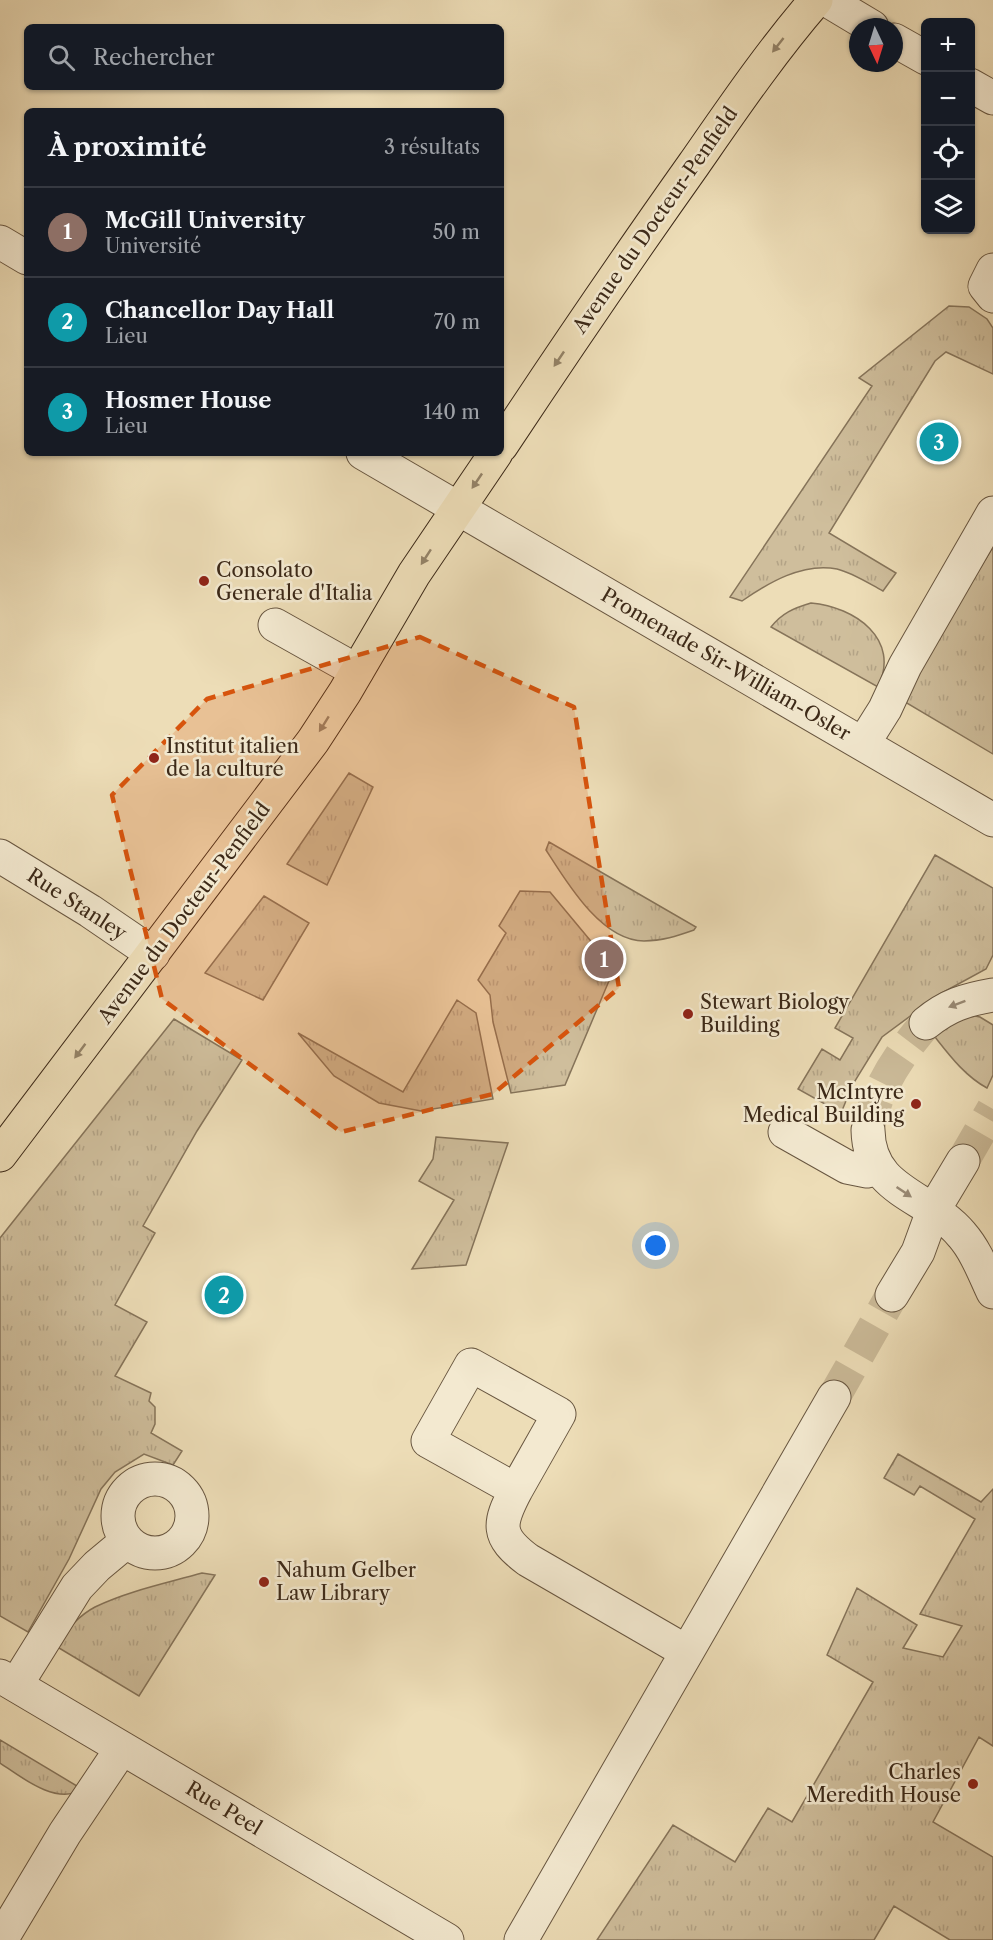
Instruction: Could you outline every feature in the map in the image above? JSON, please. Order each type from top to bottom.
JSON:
[{"type":"main road","name":"Avenue du Docteur-Penfield","points":[[504,442],[609,285],[761,68],[816,0]]},
{"type":"main road","name":"Avenue du Docteur-Penfield","points":[[0,1155],[314,741],[414,574],[494,456]]},
{"type":"street","points":[[826,0],[857,18]]},
{"type":"street","points":[[903,45],[921,55]]},
{"type":"street","points":[[975,88],[993,98]]},
{"type":"street","points":[[0,242],[24,256]]},
{"type":"street","points":[[993,270],[985,286],[993,296]]},
{"type":"street","name":"Promenade Sir-William-Osler","points":[[368,456],[993,820]]},
{"type":"street","points":[[864,744],[885,709],[905,666],[993,513]]},
{"type":"street","points":[[275,625],[357,671]]},
{"type":"street","name":"Rue Stanley","points":[[0,856],[72,899],[153,954]]},
{"type":"street","points":[[926,1023],[949,1006],[993,995]]},
{"type":"street","points":[[868,1130],[869,1149],[879,1168],[896,1187],[933,1211],[962,1234],[993,1292]]},
{"type":"street","points":[[785,1132],[848,1167],[867,1171],[879,1168]]},
{"type":"street","points":[[892,1295],[918,1252],[933,1211],[963,1161]]},
{"type":"street","points":[[521,1940],[834,1396]]},
{"type":"street","points":[[516,1490],[503,1514],[503,1531],[515,1550],[538,1566],[687,1652]]},
{"type":"street","points":[[8,1681],[77,1587],[97,1566],[127,1541]]},
{"type":"street","name":"Rue Peel","points":[[8,1681],[447,1940]]},
{"type":"street","points":[[1,1940],[65,1833],[122,1748]]},
{"type":"highlighted area","points":[[420,637],[574,707],[619,988],[493,1094],[341,1132],[162,999],[112,795],[207,699]]},
{"type":"green space","points":[[949,306],[969,307],[987,319],[993,328],[993,374],[946,352],[935,361],[829,533],[896,573],[883,591],[849,573],[824,568],[799,571],[786,576],[742,601],[730,597],[872,386],[859,378]]},
{"type":"green space","points":[[993,547],[993,754],[905,702],[970,574],[975,576]]},
{"type":"green space","points":[[811,603],[843,611],[870,628],[879,640],[883,654],[884,670],[878,687],[771,627],[789,612]]},
{"type":"green space","points":[[349,773],[373,787],[327,885],[287,864]]},
{"type":"green space","points":[[549,842],[696,927],[694,930],[675,936],[651,941],[628,938],[613,931],[586,907],[574,892],[546,850]]},
{"type":"green space","points":[[935,855],[993,888],[993,955],[986,969],[940,994],[882,1037],[853,1084],[841,1113],[798,1089],[822,1049],[840,1060],[853,1038],[835,1028]]},
{"type":"green space","points":[[520,891],[550,892],[614,969],[565,1085],[511,1093],[493,1022],[490,995],[478,980],[506,933],[499,926]]},
{"type":"green space","points":[[264,896],[309,923],[263,1000],[205,973]]},
{"type":"green space","points":[[457,1000],[476,1013],[493,1099],[421,1111],[379,1103],[334,1076],[298,1033],[403,1092]]},
{"type":"green space","points":[[970,1015],[980,1017],[993,1025],[993,1075],[987,1088],[965,1072],[935,1037],[943,1025]]},
{"type":"green space","points":[[174,1019],[242,1060],[197,1131],[143,1226],[155,1233],[115,1305],[147,1322],[115,1376],[151,1393],[149,1401],[155,1407],[155,1424],[151,1433],[182,1451],[173,1465],[144,1454],[115,1472],[101,1489],[69,1559],[28,1632],[0,1616],[0,1238]]},
{"type":"green space","points":[[436,1137],[508,1143],[466,1265],[412,1269],[454,1200],[419,1181],[433,1159]]},
{"type":"green space","points":[[898,1454],[981,1502],[993,1489],[993,1746],[979,1737],[933,1822],[993,1857],[993,1940],[950,1940],[894,1906],[874,1940],[597,1940],[673,1825],[735,1862],[768,1808],[792,1822],[873,1682],[827,1655],[857,1588],[917,1625],[903,1648],[943,1657],[962,1626],[920,1614],[975,1519],[920,1486],[914,1495],[884,1478]]},
{"type":"green space","points":[[202,1573],[215,1575],[139,1696],[54,1645],[78,1619],[95,1607],[134,1592]]},
{"type":"green space","points":[[0,1740],[82,1789],[62,1794],[40,1788],[29,1782],[0,1763]]},
{"type":"tunnel","points":[[868,1130],[877,1100],[890,1073],[926,1023]]},
{"type":"tunnel","points":[[963,1161],[993,1109]]},
{"type":"tunnel","points":[[834,1397],[892,1295]]},
{"type":"place","name":"Hosmer House","points":[[939,442]]},
{"type":"place","name":"Consolato Generale d'Italia","points":[[204,581]]},
{"type":"place","name":"Institut italien de la culture","points":[[154,758]]},
{"type":"place","name":"McGill University","points":[[604,959]]},
{"type":"place","name":"Stewart Biology Building","points":[[688,1014]]},
{"type":"place","name":"McIntyre Medical Building","points":[[916,1104]]},
{"type":"place","name":"Chancellor Day Hall","points":[[224,1295]]},
{"type":"place","name":"Nahum Gelber Law Library","points":[[264,1582]]},
{"type":"place","name":"Charles Meredith House","points":[[973,1784]]}]
